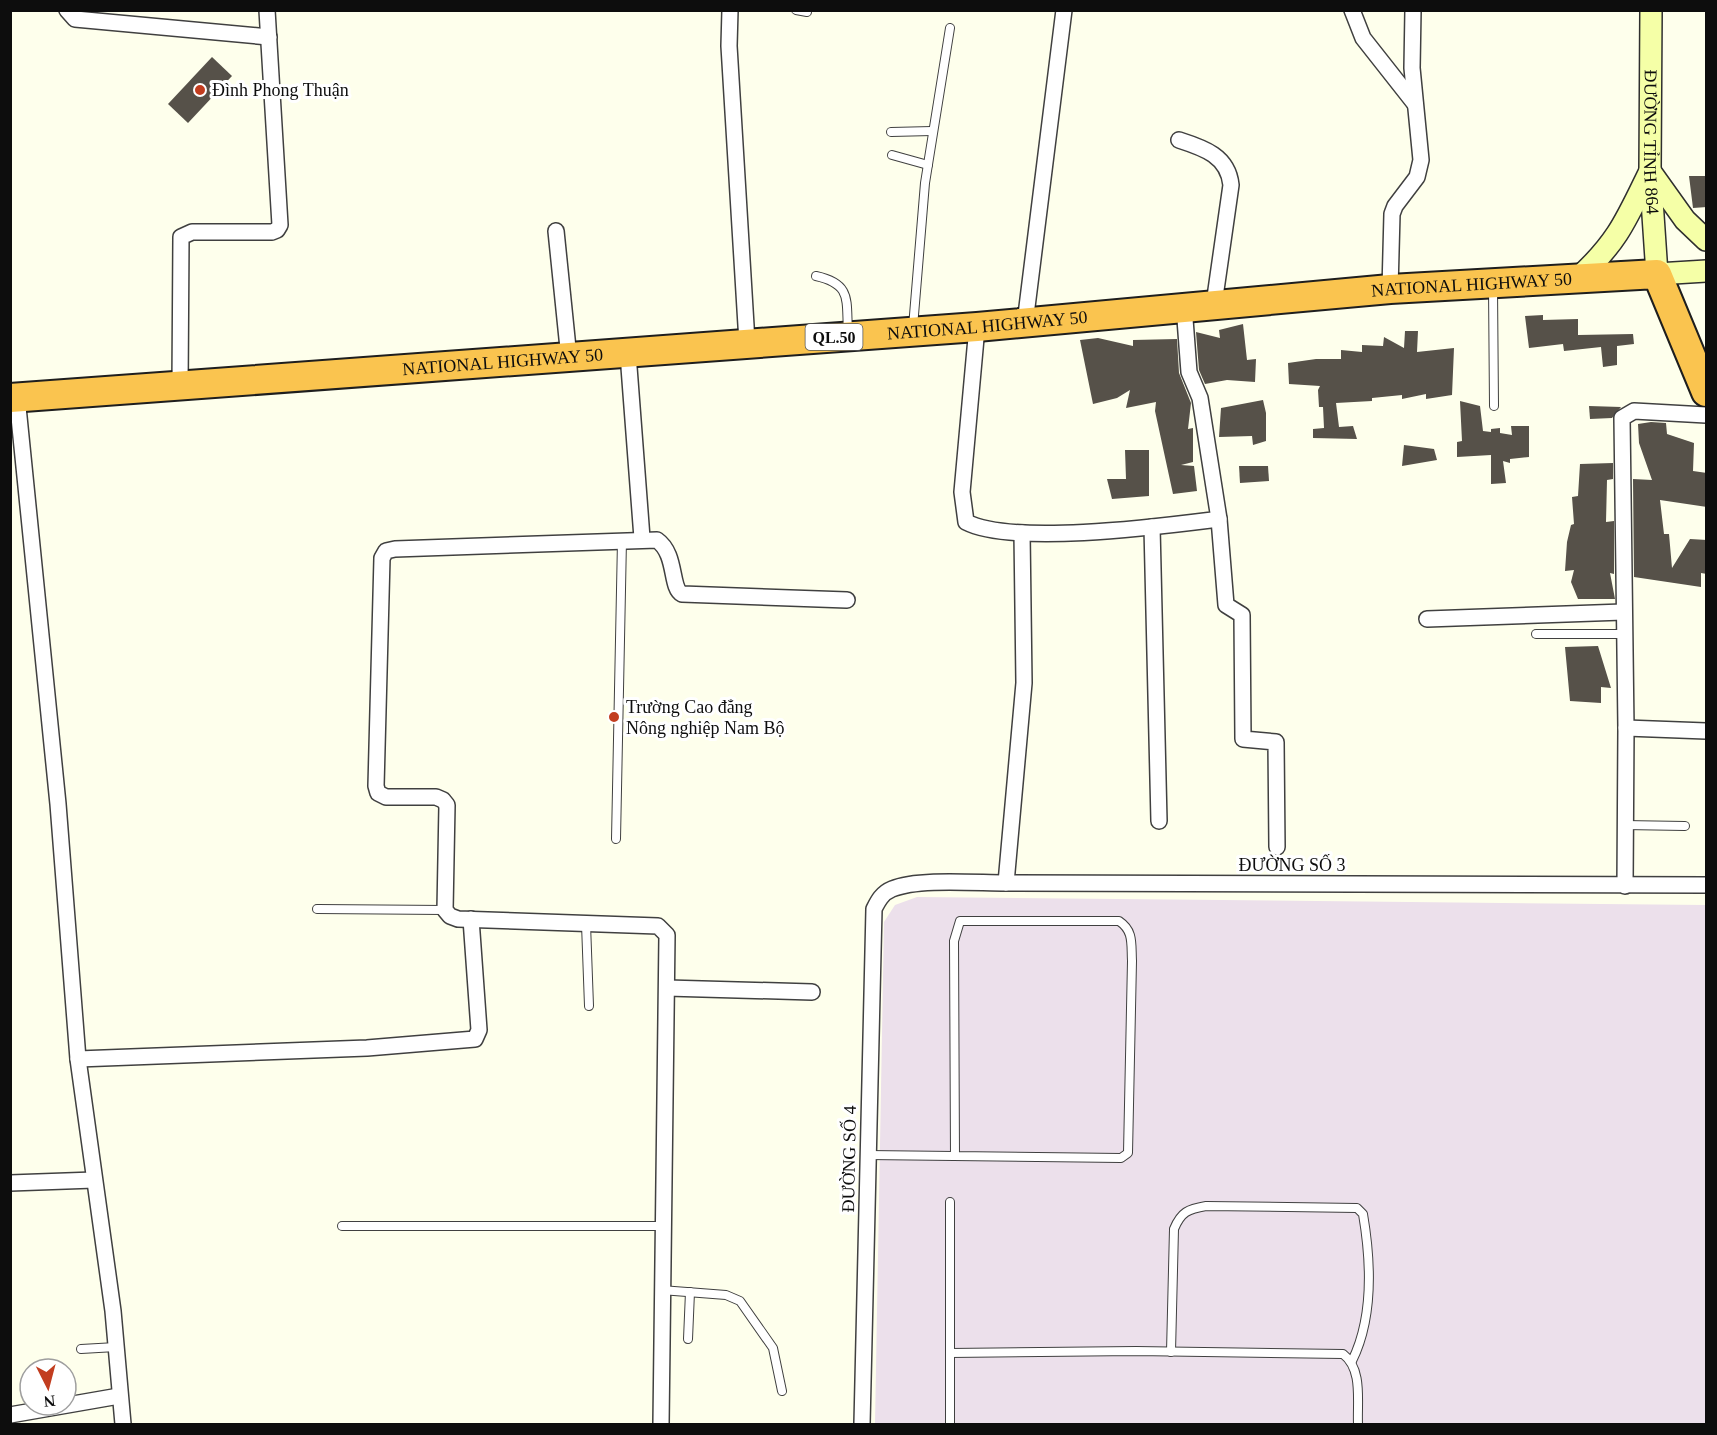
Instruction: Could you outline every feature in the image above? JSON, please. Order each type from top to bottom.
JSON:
[{"type":"highway","name":"NATIONAL HIGHWAY 50","points":[[14,398],[628,354],[747,342],[977,327],[1184,306],[1390,289],[1657,274]]},
{"type":"highway","points":[[1657,274],[1707,392]]},
{"type":"main road","name":"ĐƯỜNG TỈNH 864","points":[[1652,10],[1650,171],[1657,274]]},
{"type":"main road","points":[[1578,278],[1600,258],[1621,231],[1650,171],[1685,220],[1707,240]]},
{"type":"main road","points":[[1657,274],[1707,271]]},
{"type":"street","points":[[68,10],[75,19],[269,37]]},
{"type":"street","points":[[180,387],[181,237],[192,232],[272,232],[280,225],[267,10]]},
{"type":"street","points":[[730,10],[729,46],[747,342]]},
{"type":"street","points":[[1025,323],[1064,10]]},
{"type":"street","points":[[1352,10],[1363,38],[1416,104]]},
{"type":"street","points":[[1390,289],[1392,214],[1395,206],[1417,177],[1421,160],[1412,68],[1413,10]]},
{"type":"street","points":[[1179,140],[1217,156],[1230,173],[1231,185],[1214,304]]},
{"type":"street","points":[[556,231],[569,358]]},
{"type":"street","points":[[1184,306],[1190,372],[1200,398],[1219,519],[1226,605],[1242,615],[1243,739],[1276,742],[1277,847]]},
{"type":"street","points":[[977,327],[962,492],[966,522],[974,526],[1022,533],[1152,527],[1219,519]]},
{"type":"street","points":[[628,354],[642,538]]},
{"type":"street","points":[[14,398],[58,804],[78,1059],[105,1248],[113,1348],[111,1398],[123,1425]]},
{"type":"street","points":[[1624,886],[1626,728],[1622,418],[1634,411],[1707,415]]},
{"type":"street","points":[[1152,527],[1159,821]]},
{"type":"street","points":[[1006,883],[1024,683],[1022,533]]},
{"type":"street","points":[[661,1425],[661,1290],[668,941],[665,930],[658,926],[471,919],[450,916],[445,910],[447,805],[436,797],[386,797],[378,793],[376,786],[382,558],[386,551],[395,549],[642,538],[663,543],[674,565],[675,586],[682,594],[847,600]]},
{"type":"street","points":[[1426,618],[1623,612]]},
{"type":"street","points":[[1626,728],[1707,730]]},
{"type":"street","name":"ĐƯỜNG SỐ 3","points":[[881,896],[890,890],[908,884],[1707,885]]},
{"type":"street","name":"ĐƯỜNG SỐ 4","points":[[862,1425],[873,909],[881,896]]},
{"type":"street","points":[[78,1059],[367,1048],[475,1039],[480,1030],[471,919]]},
{"type":"street","points":[[667,988],[813,992]]},
{"type":"street","points":[[10,1183],[94,1180]]},
{"type":"street","points":[[10,1415],[111,1398]]},
{"type":"lane","points":[[796,10],[807,12]]},
{"type":"lane","points":[[912,332],[932,131],[950,28]]},
{"type":"lane","points":[[891,132],[932,131]]},
{"type":"lane","points":[[892,155],[928,165]]},
{"type":"lane","points":[[816,276],[842,287],[846,293],[849,336]]},
{"type":"lane","points":[[1493,283],[1494,406]]},
{"type":"lane","points":[[616,840],[622,540]]},
{"type":"lane","points":[[1536,634],[1623,634]]},
{"type":"lane","points":[[1624,825],[1685,826]]},
{"type":"lane","points":[[316,909],[445,910]]},
{"type":"lane","points":[[868,1155],[1121,1158],[1128,1154],[1131,935],[1126,926],[1119,921],[960,921],[954,941],[955,1156]]},
{"type":"lane","points":[[586,924],[589,1006]]},
{"type":"lane","points":[[950,1202],[951,1425]]},
{"type":"lane","points":[[1171,1352],[1174,1229],[1179,1216],[1188,1209],[1206,1206],[1357,1208],[1363,1214],[1365,1228],[1368,1314],[1362,1340],[1352,1361]]},
{"type":"lane","points":[[342,1226],[662,1226]]},
{"type":"lane","points":[[661,1290],[726,1295],[740,1301],[773,1348],[782,1391]]},
{"type":"lane","points":[[688,1339],[690,1292]]},
{"type":"lane","points":[[81,1349],[113,1348]]},
{"type":"lane","points":[[950,1353],[1343,1354],[1352,1361],[1357,1372],[1358,1425]]},
{"type":"shaded area","points":[[917,897],[1706,905],[1706,1424],[875,1424],[884,922],[895,905]]},
{"type":"building","name":"Đình Phong Thuận","points":[[212,57],[232,76],[188,123],[168,104]]},
{"type":"building","points":[[1689,176],[1707,176],[1707,207],[1693,208]]},
{"type":"building","points":[[1543,315],[1543,320],[1578,319],[1578,335],[1633,334],[1634,344],[1617,346],[1617,365],[1603,367],[1601,347],[1564,351],[1563,344],[1529,348],[1525,316]]},
{"type":"building","points":[[1243,324],[1247,360],[1256,359],[1255,382],[1227,380],[1205,384],[1199,370],[1196,332],[1220,338],[1219,330]]},
{"type":"building","points":[[1405,331],[1418,331],[1417,352],[1454,348],[1452,395],[1426,399],[1426,394],[1402,399],[1402,395],[1372,398],[1372,401],[1336,403],[1339,427],[1353,426],[1357,439],[1313,438],[1313,429],[1324,428],[1323,407],[1319,407],[1318,390],[1320,386],[1289,384],[1288,363],[1316,359],[1341,359],[1341,350],[1362,352],[1362,345],[1383,346],[1384,337],[1404,348]]},
{"type":"building","points":[[1098,338],[1133,346],[1133,340],[1177,339],[1179,373],[1191,403],[1188,429],[1193,428],[1193,462],[1181,465],[1194,466],[1197,491],[1173,494],[1155,411],[1156,402],[1126,408],[1130,390],[1117,398],[1093,404],[1080,340]]},
{"type":"building","points":[[1263,400],[1266,413],[1266,441],[1253,445],[1252,436],[1219,437],[1221,408]]},
{"type":"building","points":[[1460,401],[1480,406],[1483,431],[1491,432],[1491,429],[1500,428],[1500,433],[1512,435],[1511,426],[1529,426],[1529,457],[1510,459],[1510,463],[1503,461],[1506,483],[1491,484],[1491,455],[1457,457],[1457,442],[1462,441]]},
{"type":"building","points":[[1589,406],[1621,407],[1612,418],[1590,419]]},
{"type":"building","points":[[1666,423],[1667,434],[1694,443],[1693,471],[1707,473],[1707,507],[1660,500],[1664,534],[1669,534],[1672,568],[1690,539],[1707,540],[1707,574],[1701,573],[1701,587],[1634,577],[1633,479],[1652,480],[1639,443],[1638,424]]},
{"type":"building","points":[[1404,445],[1434,449],[1437,460],[1402,466]]},
{"type":"building","points":[[1125,450],[1149,450],[1149,496],[1112,499],[1107,479],[1126,479]]},
{"type":"building","points":[[1613,463],[1613,479],[1607,480],[1606,522],[1614,521],[1614,574],[1610,573],[1615,599],[1578,599],[1571,582],[1574,570],[1565,571],[1567,542],[1571,525],[1574,524],[1572,497],[1578,496],[1580,464]]},
{"type":"building","points":[[1239,466],[1268,466],[1269,481],[1240,483]]},
{"type":"building","points":[[1598,646],[1611,688],[1601,687],[1601,703],[1570,701],[1565,647]]},
{"type":"place","name":"Đình Phong Thuận","points":[[200,90]]},
{"type":"place","name":"Trường Cao đẳng Nông nghiệp Nam Bộ","points":[[614,717]]}]
